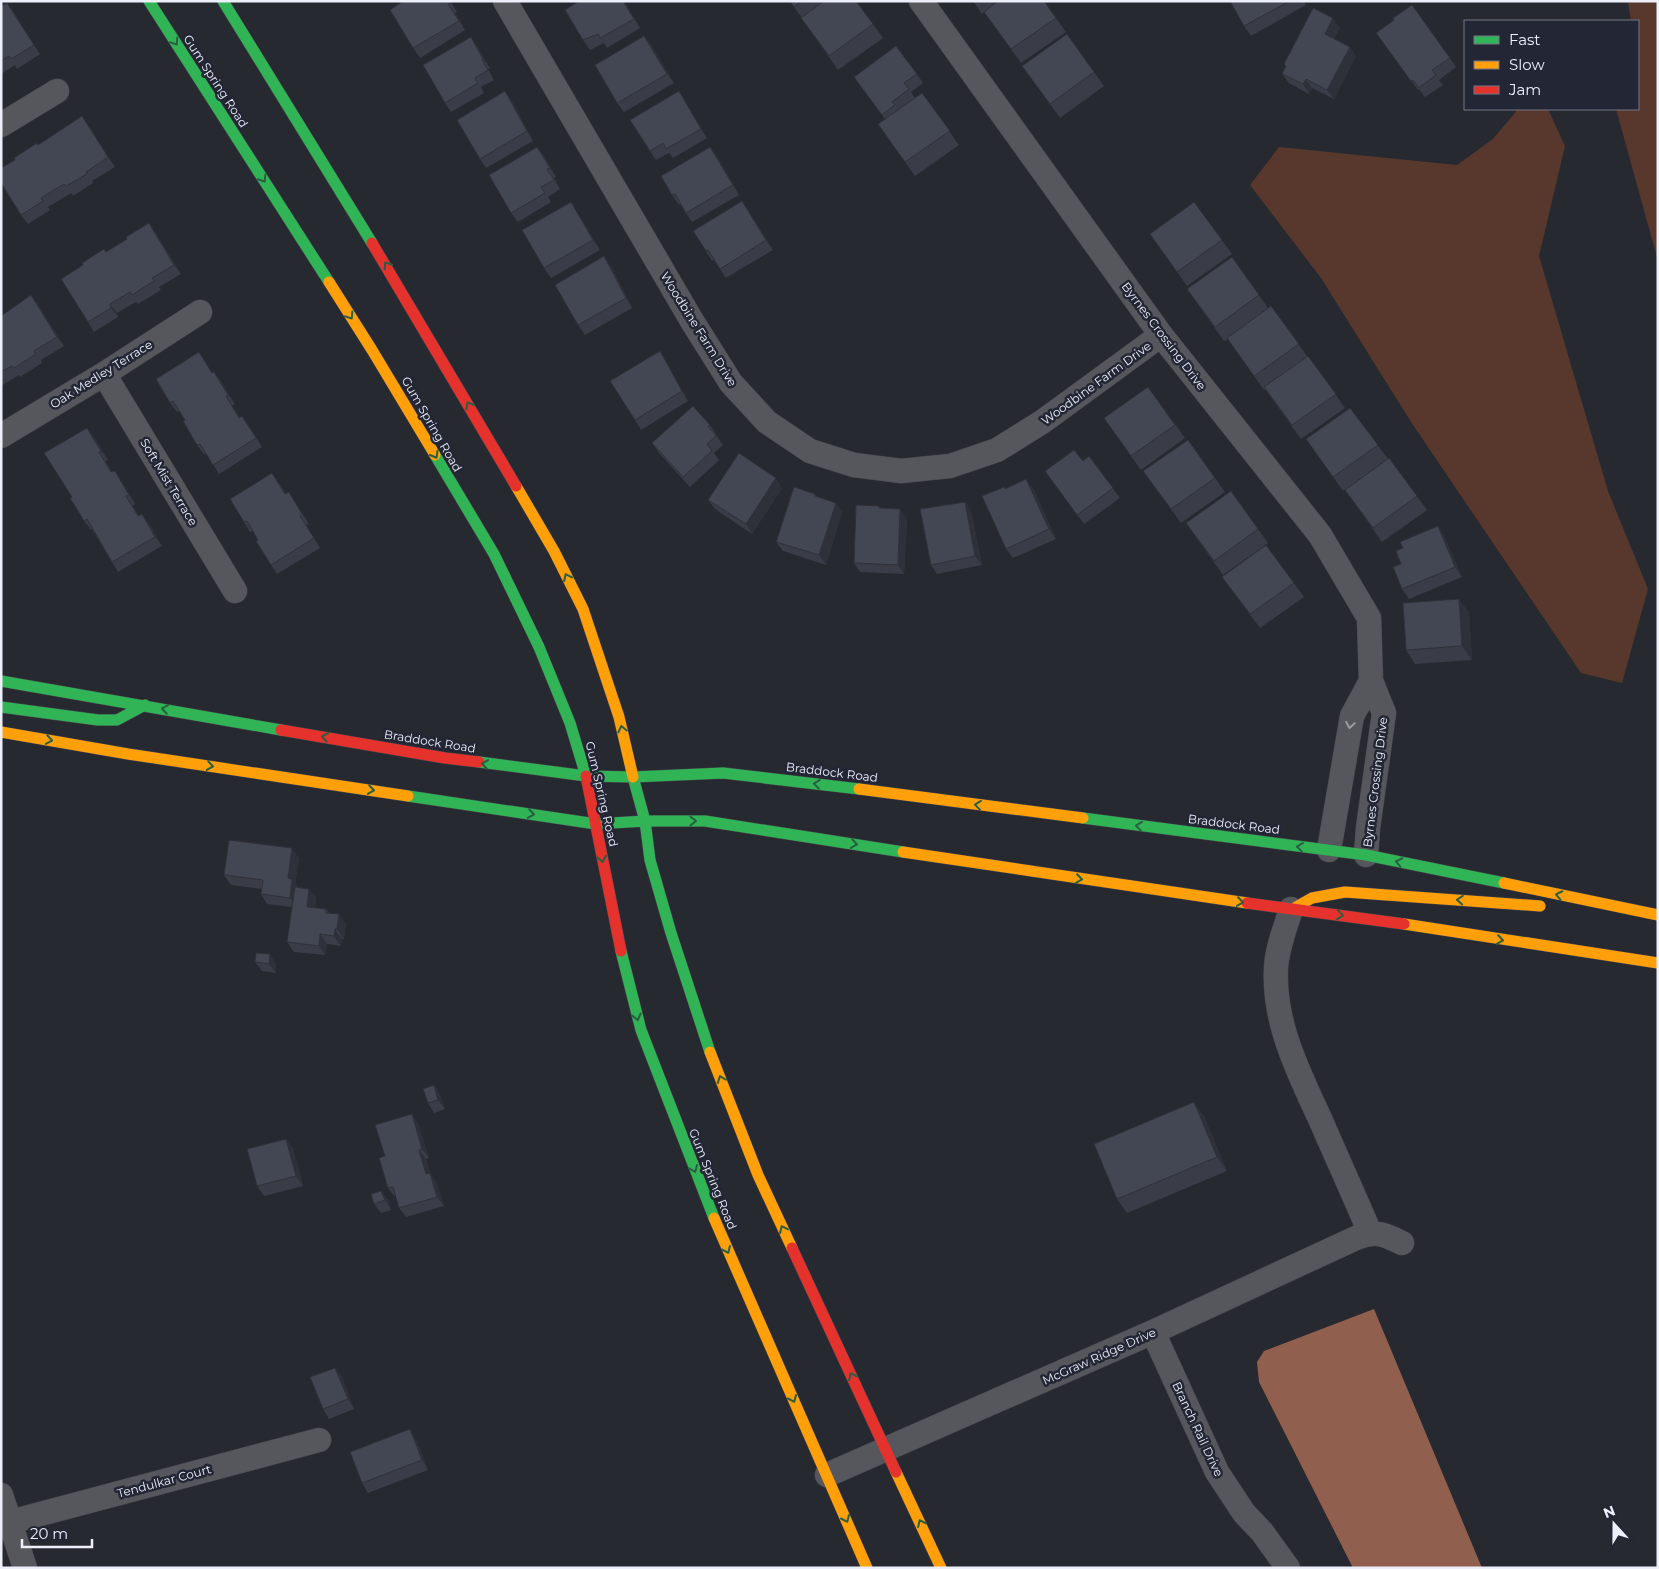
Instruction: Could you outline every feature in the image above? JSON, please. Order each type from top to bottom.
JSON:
[{"type":"main road","name":"Gum Spring Road","points":[[149,1],[372,350],[494,554],[539,647],[570,723],[586,776],[621,953],[641,1030],[708,1205],[867,1568]]},
{"type":"main road","points":[[222,1],[405,296],[554,552],[586,617],[619,717],[645,821],[650,860],[658,890],[712,1057],[758,1175],[812,1294],[887,1448],[941,1568]]},
{"type":"main road","name":"Braddock Road","points":[[1,681],[445,758],[586,776],[723,773],[1366,855],[1653,914]]},
{"type":"main road","points":[[1,707],[98,720],[117,720],[146,705]]},
{"type":"main road","points":[[1,732],[138,755],[596,824],[645,821],[705,821],[1040,873],[1366,918],[1658,963]]},
{"type":"main road","points":[[1291,909],[1312,898],[1345,892],[1653,914]]},
{"type":"street","name":"Woodbine Farm Drive","points":[[505,1],[692,321],[731,383],[767,422],[810,451],[854,465],[901,471],[950,466],[997,450],[1042,422],[1162,335]]},
{"type":"street","name":"Byrnes Crossing Drive","points":[[921,1],[1162,335],[1320,535],[1369,618],[1371,681],[1384,713],[1366,855]]},
{"type":"street","points":[[1,124],[56,90]]},
{"type":"street","name":"Oak Medley Terrace","points":[[1,436],[104,374],[200,312]]},
{"type":"street","name":"Soft Mist Terrace","points":[[104,374],[235,591]]},
{"type":"street","points":[[1328,850],[1352,716],[1371,681]]},
{"type":"street","points":[[1291,909],[1277,955],[1277,996],[1282,1026],[1304,1084],[1370,1233],[1381,1234],[1402,1243]]},
{"type":"street","name":"McGraw Ridge Drive","points":[[827,1475],[1153,1332],[1370,1233]]},
{"type":"street","name":"Branch Rail Drive","points":[[1153,1332],[1217,1472],[1244,1513],[1262,1532],[1288,1568]]},
{"type":"street","name":"Tendulkar Court","points":[[10,1522],[319,1440]]},
{"type":"street","points":[[1,1495],[25,1568]]},
{"type":"shaded area","points":[[1628,1],[1658,1],[1658,261],[1616,110],[1639,110],[1639,20],[1631,20]]},
{"type":"shaded area","points":[[1517,110],[1548,110],[1565,146],[1539,256],[1608,491],[1648,589],[1622,683],[1581,673],[1411,422],[1321,278],[1250,185],[1279,147],[1457,165],[1493,139]]},
{"type":"shaded area","points":[[1374,1309],[1482,1568],[1353,1568],[1259,1382],[1257,1362],[1264,1351]]},
{"type":"building","points":[[403,1],[449,1],[450,3],[448,4],[459,21],[413,48],[390,10]]},
{"type":"building","points":[[579,1],[623,1],[634,19],[600,38],[598,34],[583,40],[565,10]]},
{"type":"building","points":[[790,1],[801,1],[794,7]]},
{"type":"building","points":[[824,1],[856,1],[873,24],[829,56],[801,18]]},
{"type":"building","points":[[998,1],[1044,1],[1056,18],[1011,49],[984,12]]},
{"type":"building","points":[[1230,1],[1290,1],[1244,26]]},
{"type":"building","points":[[7,3],[34,45],[11,59],[9,56],[1,61],[1,6]]},
{"type":"building","points":[[1412,5],[1450,58],[1432,70],[1436,75],[1419,88],[1413,80],[1411,81],[1376,33]]},
{"type":"building","points":[[1313,8],[1333,18],[1325,34],[1350,47],[1327,90],[1306,79],[1303,84],[1282,74],[1286,66],[1284,64]]},
{"type":"building","points":[[1067,34],[1094,72],[1050,104],[1022,66]]},
{"type":"building","points":[[644,36],[667,74],[617,103],[595,65]]},
{"type":"building","points":[[471,37],[488,70],[475,78],[478,83],[445,103],[423,65]]},
{"type":"building","points":[[896,46],[917,74],[904,83],[909,89],[892,102],[895,105],[882,115],[854,77]]},
{"type":"building","points":[[505,91],[527,131],[480,159],[457,120]]},
{"type":"building","points":[[679,91],[701,129],[666,149],[663,143],[650,151],[630,120]]},
{"type":"building","points":[[922,93],[950,131],[905,162],[878,124]]},
{"type":"building","points":[[82,116],[108,157],[86,172],[87,174],[66,186],[64,184],[41,198],[43,201],[21,215],[1,183],[1,168],[37,143],[38,145]]},
{"type":"building","points":[[537,147],[550,168],[547,169],[554,180],[541,187],[545,193],[511,213],[489,175]]},
{"type":"building","points":[[710,147],[733,185],[686,213],[675,194],[672,195],[661,176]]},
{"type":"building","points":[[742,201],[766,240],[720,269],[693,231]]},
{"type":"building","points":[[571,202],[593,240],[544,268],[522,230]]},
{"type":"building","points":[[1194,202],[1222,240],[1177,272],[1150,234]]},
{"type":"building","points":[[149,223],[174,265],[152,278],[154,281],[132,295],[130,292],[110,304],[111,308],[88,322],[61,279],[104,249],[106,252]]},
{"type":"building","points":[[604,256],[626,298],[578,325],[555,285]]},
{"type":"building","points":[[1232,257],[1259,295],[1215,327],[1187,289]]},
{"type":"building","points":[[31,295],[57,337],[34,351],[36,354],[14,368],[12,366],[1,372],[1,316]]},
{"type":"building","points":[[1271,306],[1299,344],[1254,376],[1227,338]]},
{"type":"building","points":[[660,351],[682,391],[635,420],[610,381]]},
{"type":"building","points":[[199,352],[228,395],[226,396],[239,418],[242,416],[256,438],[213,465],[200,444],[197,445],[183,421],[185,420],[173,401],[170,403],[156,379]]},
{"type":"building","points":[[1308,356],[1336,394],[1292,425],[1264,387]]},
{"type":"building","points":[[1148,387],[1175,425],[1131,456],[1104,418]]},
{"type":"building","points":[[693,406],[710,425],[708,426],[716,436],[707,444],[712,451],[683,477],[652,443]]},
{"type":"building","points":[[1350,408],[1378,445],[1333,477],[1306,439]]},
{"type":"building","points":[[87,428],[111,472],[115,471],[129,495],[126,496],[138,516],[142,514],[155,537],[112,562],[87,519],[84,521],[70,498],[72,497],[44,453]]},
{"type":"building","points":[[1188,440],[1215,478],[1171,509],[1143,471]]},
{"type":"building","points":[[1074,450],[1083,461],[1089,456],[1113,488],[1077,515],[1045,471]]},
{"type":"building","points":[[739,453],[776,478],[746,524],[708,500]]},
{"type":"building","points":[[1389,458],[1417,496],[1373,528],[1345,490]]},
{"type":"building","points":[[272,473],[285,494],[289,492],[302,514],[300,516],[314,538],[271,565],[256,541],[258,540],[247,521],[244,522],[230,499]]},
{"type":"building","points":[[1026,479],[1049,529],[1006,549],[982,496],[1004,487],[1005,489]]},
{"type":"building","points":[[794,487],[836,503],[819,555],[776,542]]},
{"type":"building","points":[[1231,491],[1258,529],[1214,561],[1186,523]]},
{"type":"building","points":[[965,502],[975,556],[931,565],[920,509]]},
{"type":"building","points":[[856,505],[900,509],[898,565],[854,563]]},
{"type":"building","points":[[1438,526],[1455,567],[1402,589],[1393,567],[1401,564],[1396,551],[1403,548],[1400,542]]},
{"type":"building","points":[[1266,545],[1294,583],[1250,614],[1222,577]]},
{"type":"building","points":[[1459,599],[1462,646],[1406,650],[1403,603]]},
{"type":"building","points":[[229,840],[292,848],[288,878],[292,879],[290,898],[261,894],[263,880],[224,875]]},
{"type":"building","points":[[295,887],[309,889],[307,907],[326,909],[326,913],[339,914],[334,936],[320,934],[319,946],[287,942]]},
{"type":"building","points":[[256,953],[270,954],[269,964],[255,962]]},
{"type":"building","points":[[434,1085],[438,1100],[428,1103],[423,1089]]},
{"type":"building","points":[[1194,1102],[1217,1157],[1117,1199],[1094,1144]]},
{"type":"building","points":[[412,1114],[422,1149],[419,1150],[426,1174],[430,1173],[437,1197],[399,1208],[393,1187],[388,1188],[379,1158],[385,1156],[375,1125]]},
{"type":"building","points":[[286,1139],[296,1176],[257,1186],[247,1149]]},
{"type":"building","points":[[381,1191],[385,1200],[374,1204],[371,1194]]},
{"type":"building","points":[[335,1368],[348,1399],[323,1409],[310,1377]]},
{"type":"building","points":[[410,1429],[422,1460],[362,1483],[350,1452]]},
{"type":"traffic: fast","points":[[149,1],[329,282]]},
{"type":"traffic: fast","points":[[223,1],[372,243]]},
{"type":"traffic: fast","points":[[435,455],[494,554],[539,647],[570,723],[586,776]]},
{"type":"traffic: fast","points":[[1,681],[281,730]]},
{"type":"traffic: fast","points":[[1,707],[98,720],[117,720],[145,705]]},
{"type":"traffic: fast","points":[[479,762],[586,776],[633,777],[723,773],[859,789]]},
{"type":"traffic: fast","points":[[633,777],[645,821],[650,860],[671,933],[710,1052]]},
{"type":"traffic: fast","points":[[408,796],[596,824],[645,821],[705,821],[903,852]]},
{"type":"traffic: fast","points":[[1083,818],[1366,855],[1504,883]]},
{"type":"traffic: fast","points":[[621,951],[641,1030],[714,1218]]},
{"type":"traffic: slow","points":[[329,282],[435,455]]},
{"type":"traffic: slow","points":[[516,486],[554,551],[583,609],[619,717],[633,777]]},
{"type":"traffic: slow","points":[[1,732],[128,754],[408,796]]},
{"type":"traffic: slow","points":[[859,789],[1083,818]]},
{"type":"traffic: slow","points":[[903,852],[1247,903]]},
{"type":"traffic: slow","points":[[1504,883],[1658,915]]},
{"type":"traffic: slow","points":[[1296,907],[1312,898],[1345,892],[1540,906]]},
{"type":"traffic: slow","points":[[1404,924],[1658,963]]},
{"type":"traffic: slow","points":[[710,1052],[758,1175],[792,1248]]},
{"type":"traffic: slow","points":[[714,1218],[867,1568]]},
{"type":"traffic: slow","points":[[896,1472],[941,1568]]},
{"type":"traffic: jam","points":[[372,243],[516,486]]},
{"type":"traffic: jam","points":[[281,730],[479,762]]},
{"type":"traffic: jam","points":[[586,776],[621,951]]},
{"type":"traffic: jam","points":[[1247,903],[1404,924]]},
{"type":"traffic: jam","points":[[792,1248],[896,1472]]}]
